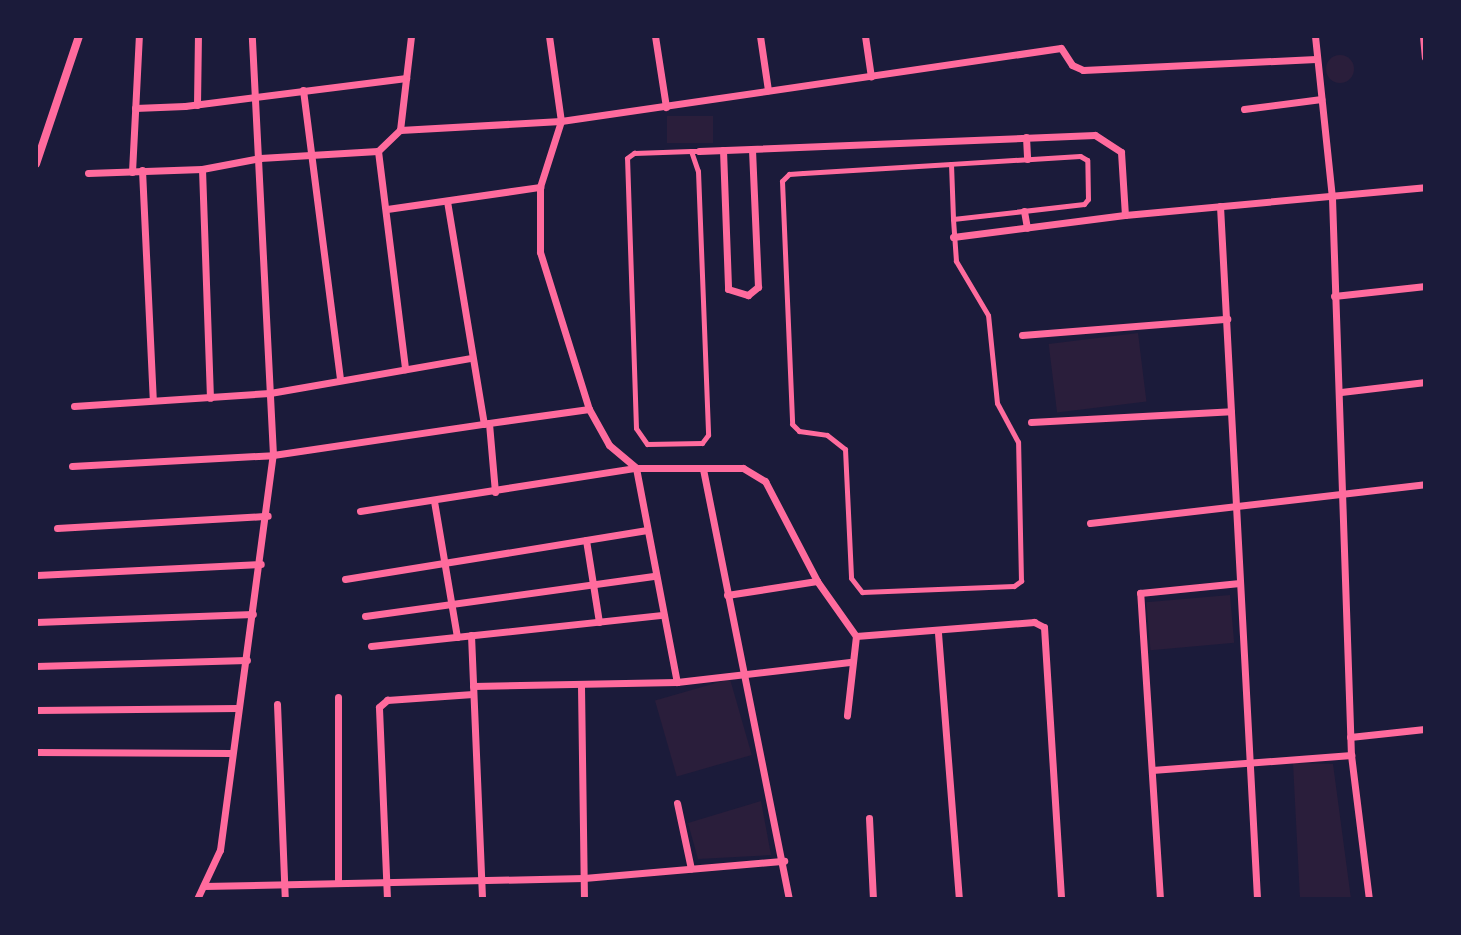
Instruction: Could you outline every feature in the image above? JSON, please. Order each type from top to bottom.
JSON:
[{"type":"street","points":[[36,164],[79,36]]},
{"type":"street","points":[[132,172],[139,36]]},
{"type":"street","points":[[197,105],[198,36]]},
{"type":"street","points":[[197,899],[220,850],[231,753],[268,516],[273,455],[252,36]]},
{"type":"street","points":[[88,173],[202,169],[260,158],[308,159],[378,151],[400,130],[411,36]]},
{"type":"street","points":[[549,36],[561,121],[540,187],[540,252],[589,409],[609,445],[636,468],[677,682]]},
{"type":"street","points":[[655,36],[666,107]]},
{"type":"street","points":[[760,36],[768,90]]},
{"type":"street","points":[[865,36],[871,77]]},
{"type":"street","points":[[1061,36],[1061,48],[1072,65],[1083,70],[1316,59]]},
{"type":"street","points":[[1315,36],[1332,198],[1345,494],[1351,755],[1369,899]]},
{"type":"street","points":[[1423,36],[1425,57]]},
{"type":"street","points":[[400,130],[561,121],[1061,48]]},
{"type":"street","points":[[135,108],[197,105],[406,78]]},
{"type":"street","points":[[303,90],[308,159],[340,378]]},
{"type":"street","points":[[1244,109],[1321,99]]},
{"type":"street","points":[[695,151],[708,435],[702,443],[647,444],[636,428],[627,158],[695,151],[1095,135],[1117,147],[1124,160],[1121,200],[1125,215]]},
{"type":"street","points":[[1026,137],[1027,159]]},
{"type":"street","points":[[723,150],[728,289],[748,295],[758,287],[752,149]]},
{"type":"street","points":[[378,151],[405,369]]},
{"type":"street","points":[[951,164],[953,237],[956,261],[988,315],[997,403],[1018,442],[1021,581],[1014,586],[862,592],[852,584],[845,449],[827,435],[799,431],[792,424],[782,181],[789,174],[1027,159],[1086,158],[1089,194],[1084,204],[953,219]]},
{"type":"street","points":[[202,169],[210,398]]},
{"type":"street","points":[[142,170],[153,400]]},
{"type":"street","points":[[387,209],[540,187]]},
{"type":"street","points":[[953,237],[1125,215],[1425,187]]},
{"type":"street","points":[[447,201],[470,358],[487,424],[495,492]]},
{"type":"street","points":[[1220,206],[1257,899]]},
{"type":"street","points":[[1024,211],[1027,228]]},
{"type":"street","points":[[1334,296],[1425,286]]},
{"type":"street","points":[[1022,335],[1227,319]]},
{"type":"street","points":[[74,406],[270,393],[340,378],[470,358]]},
{"type":"street","points":[[1341,392],[1425,382]]},
{"type":"street","points":[[72,466],[273,455],[589,409]]},
{"type":"street","points":[[1031,422],[1231,411]]},
{"type":"street","points":[[360,511],[636,468],[743,468],[765,481],[817,581],[856,636],[850,662],[847,715]]},
{"type":"street","points":[[703,469],[741,677],[784,861],[789,899]]},
{"type":"street","points":[[1090,523],[1425,484]]},
{"type":"street","points":[[434,501],[457,637]]},
{"type":"street","points":[[57,528],[268,516]]},
{"type":"street","points":[[345,579],[647,530]]},
{"type":"street","points":[[586,540],[599,622]]},
{"type":"street","points":[[37,575],[261,564]]},
{"type":"street","points":[[365,616],[655,576]]},
{"type":"street","points":[[727,595],[817,581]]},
{"type":"street","points":[[1160,899],[1140,593],[1239,583]]},
{"type":"street","points":[[36,622],[253,614]]},
{"type":"street","points":[[371,646],[662,615]]},
{"type":"street","points":[[856,636],[938,633],[1034,622],[1044,627],[1061,899]]},
{"type":"street","points":[[938,633],[959,899]]},
{"type":"street","points":[[471,635],[482,899]]},
{"type":"street","points":[[36,666],[247,660]]},
{"type":"street","points":[[387,899],[379,707],[387,700],[473,690],[741,677],[850,662]]},
{"type":"street","points":[[581,686],[584,899]]},
{"type":"street","points":[[338,697],[338,883]]},
{"type":"street","points":[[277,704],[285,899]]},
{"type":"street","points":[[36,710],[238,708]]},
{"type":"street","points":[[1350,737],[1425,729]]},
{"type":"street","points":[[36,752],[231,753]]},
{"type":"street","points":[[1152,770],[1351,755]]},
{"type":"street","points":[[677,803],[691,869]]},
{"type":"street","points":[[869,818],[873,899]]},
{"type":"street","points":[[204,886],[584,878],[784,861]]},
{"type":"shaded area","points":[[1340,55],[1350,59],[1354,69],[1350,79],[1340,83],[1330,79],[1326,69],[1330,59]]},
{"type":"shaded area","points":[[667,116],[713,116],[713,143],[667,143]]},
{"type":"shaded area","points":[[1138,333],[1146,401],[1057,412],[1049,344]]},
{"type":"shaded area","points":[[1230,595],[1234,643],[1151,650],[1146,602]]},
{"type":"shaded area","points":[[730,679],[752,755],[677,776],[655,700]]},
{"type":"shaded area","points":[[1293,763],[1333,764],[1351,899],[1300,899]]},
{"type":"shaded area","points":[[761,801],[771,855],[698,859],[688,823]]}]
